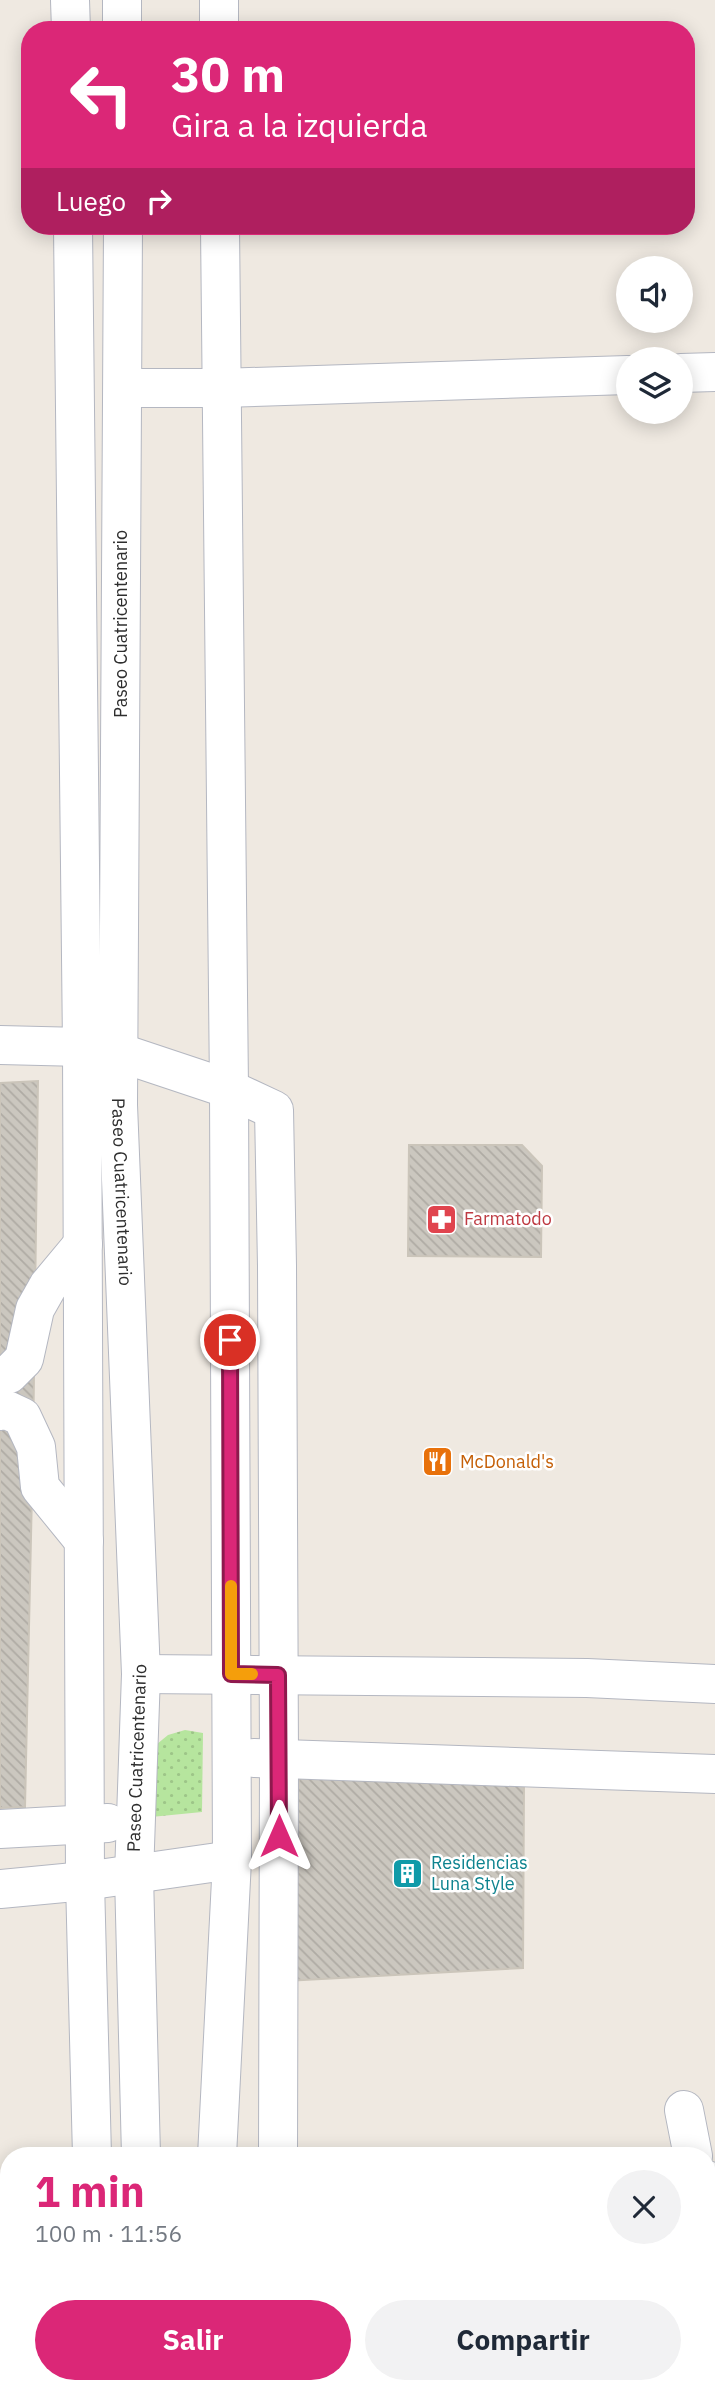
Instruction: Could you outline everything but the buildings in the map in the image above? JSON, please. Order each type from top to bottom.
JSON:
[{"type":"street","points":[[70,0],[71,21]]},
{"type":"street","points":[[122,0],[122,21]]},
{"type":"street","points":[[219,0],[219,21]]},
{"type":"street","name":"Paseo Cuatricentenario","points":[[73,235],[100,1050],[118,1105],[141,1674],[134,1875],[141,2147]]},
{"type":"street","name":"Paseo Cuatricentenario","points":[[92,2147],[85,1881],[83,1244],[100,1050],[123,388],[123,235]]},
{"type":"street","points":[[217,2147],[232,1860],[229,1089],[220,235]]},
{"type":"street","points":[[693,373],[715,372]]},
{"type":"street","points":[[123,388],[221,388],[616,375]]},
{"type":"street","points":[[0,1045],[100,1050],[229,1089],[274,1110],[278,1293],[278,2147]]},
{"type":"street","points":[[0,1375],[9,1374],[24,1359],[35,1309],[48,1286],[83,1244]]},
{"type":"street","points":[[0,1411],[7,1410],[22,1417],[36,1447],[40,1487],[84,1541]]},
{"type":"street","points":[[141,1674],[587,1678],[715,1684]]},
{"type":"street","points":[[231,1758],[715,1774]]},
{"type":"street","points":[[0,1829],[135,1821]]},
{"type":"street","points":[[0,1889],[134,1875],[232,1860]]},
{"type":"street","points":[[684,2110],[691,2147]]},
{"type":"green space","points":[[185,1730],[203,1733],[202,1812],[151,1817],[151,1749],[168,1735]]},
{"type":"slow traffic","points":[[231,1586],[231,1674],[252,1674]]},
{"type":"place","name":"Farmatodo","points":[[441,1219]]},
{"type":"place","name":"McDonald's","points":[[437,1462]]},
{"type":"place","name":"Residencias Luna Style","points":[[408,1873]]},
{"type":"route","points":[[230,1340],[231,1674],[278,1675],[279,1836]]}]
